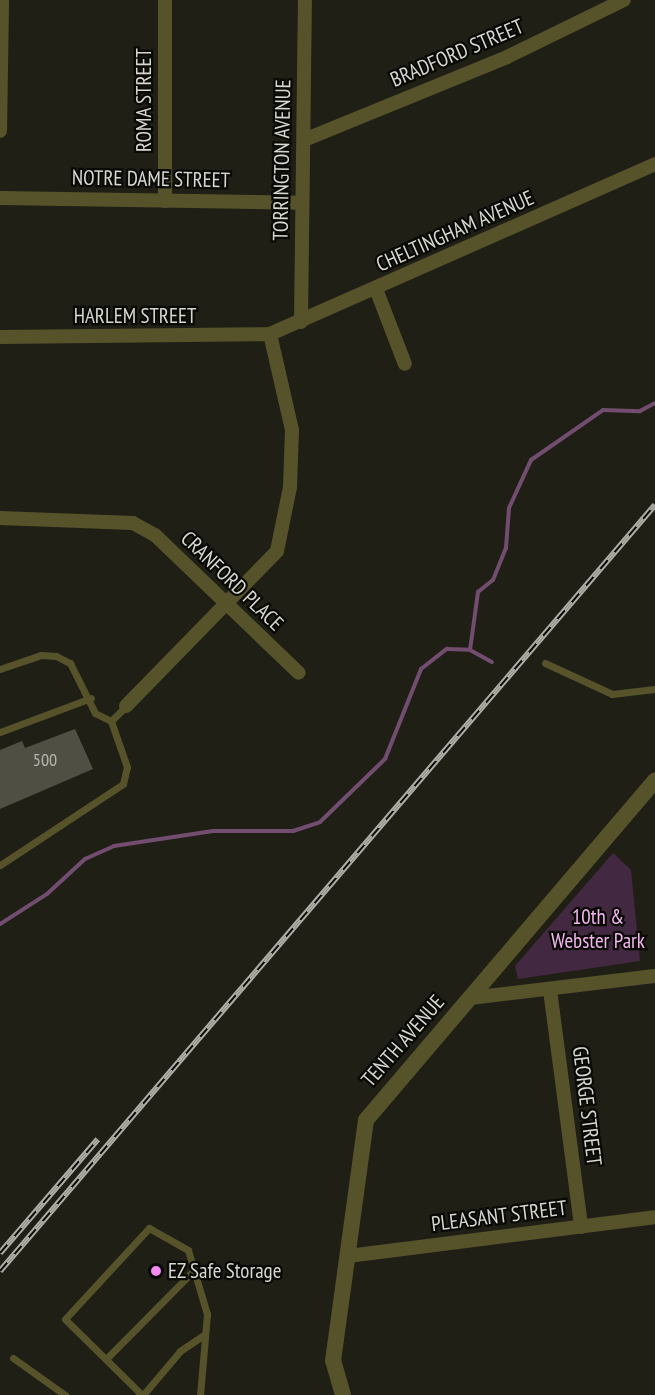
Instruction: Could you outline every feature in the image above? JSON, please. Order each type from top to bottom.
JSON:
[{"type":"street","points":[[0,131],[2,0]]},
{"type":"street","name":"ROMA STREET","points":[[165,0],[165,201]]},
{"type":"street","name":"TORRINGTON AVENUE","points":[[301,322],[305,0]]},
{"type":"street","name":"BRADFORD STREET","points":[[304,140],[507,57],[624,0]]},
{"type":"street","name":"CHELTINGHAM AVENUE","points":[[270,334],[655,164]]},
{"type":"street","name":"NOTRE DAME STREET","points":[[0,198],[302,203]]},
{"type":"street","points":[[376,289],[405,364]]},
{"type":"street","points":[[126,706],[277,551],[290,487],[288,414],[270,334]]},
{"type":"street","name":"HARLEM STREET","points":[[0,337],[270,334]]},
{"type":"street","name":"CRANFORD PLACE","points":[[0,518],[133,523],[155,535],[224,604],[299,673]]},
{"type":"street","name":"TENTH AVENUE","points":[[343,1395],[333,1361],[366,1120],[655,780]]},
{"type":"street","points":[[470,998],[655,976]]},
{"type":"street","name":"GEORGE STREET","points":[[550,990],[581,1227]]},
{"type":"street","name":"PLEASANT STREET","points":[[348,1256],[655,1217]]},
{"type":"lane","points":[[0,669],[41,655],[56,656],[70,663],[92,698],[96,713],[111,721],[127,767],[123,784],[0,865]]},
{"type":"lane","points":[[545,663],[612,694],[655,689]]},
{"type":"lane","points":[[0,732],[92,698]]},
{"type":"lane","points":[[111,721],[126,706]]},
{"type":"lane","points":[[200,1395],[207,1314],[188,1250],[149,1228],[65,1319],[143,1395],[180,1351],[205,1334]]},
{"type":"lane","points":[[107,1358],[194,1270]]},
{"type":"lane","points":[[13,1358],[65,1395]]},
{"type":"green space","name":"10th & Webster Park","points":[[613,853],[631,870],[640,961],[518,979],[515,966]]},
{"type":"building","points":[[75,729],[93,769],[0,809],[0,750],[22,741],[25,748]]},
{"type":"waterway","points":[[0,924],[47,894],[85,859],[114,846],[213,831],[293,831],[320,822],[385,759],[421,669],[447,649],[470,650],[478,592],[493,580],[506,548],[509,508],[531,460],[603,410],[640,411],[655,403]]},
{"type":"waterway","points":[[470,650],[492,662]]},
{"type":"railway","points":[[0,1271],[655,505]]},
{"type":"railway","points":[[0,1253],[98,1139]]},
{"type":"place","name":"EZ Safe Storage","points":[[156,1271]]}]
